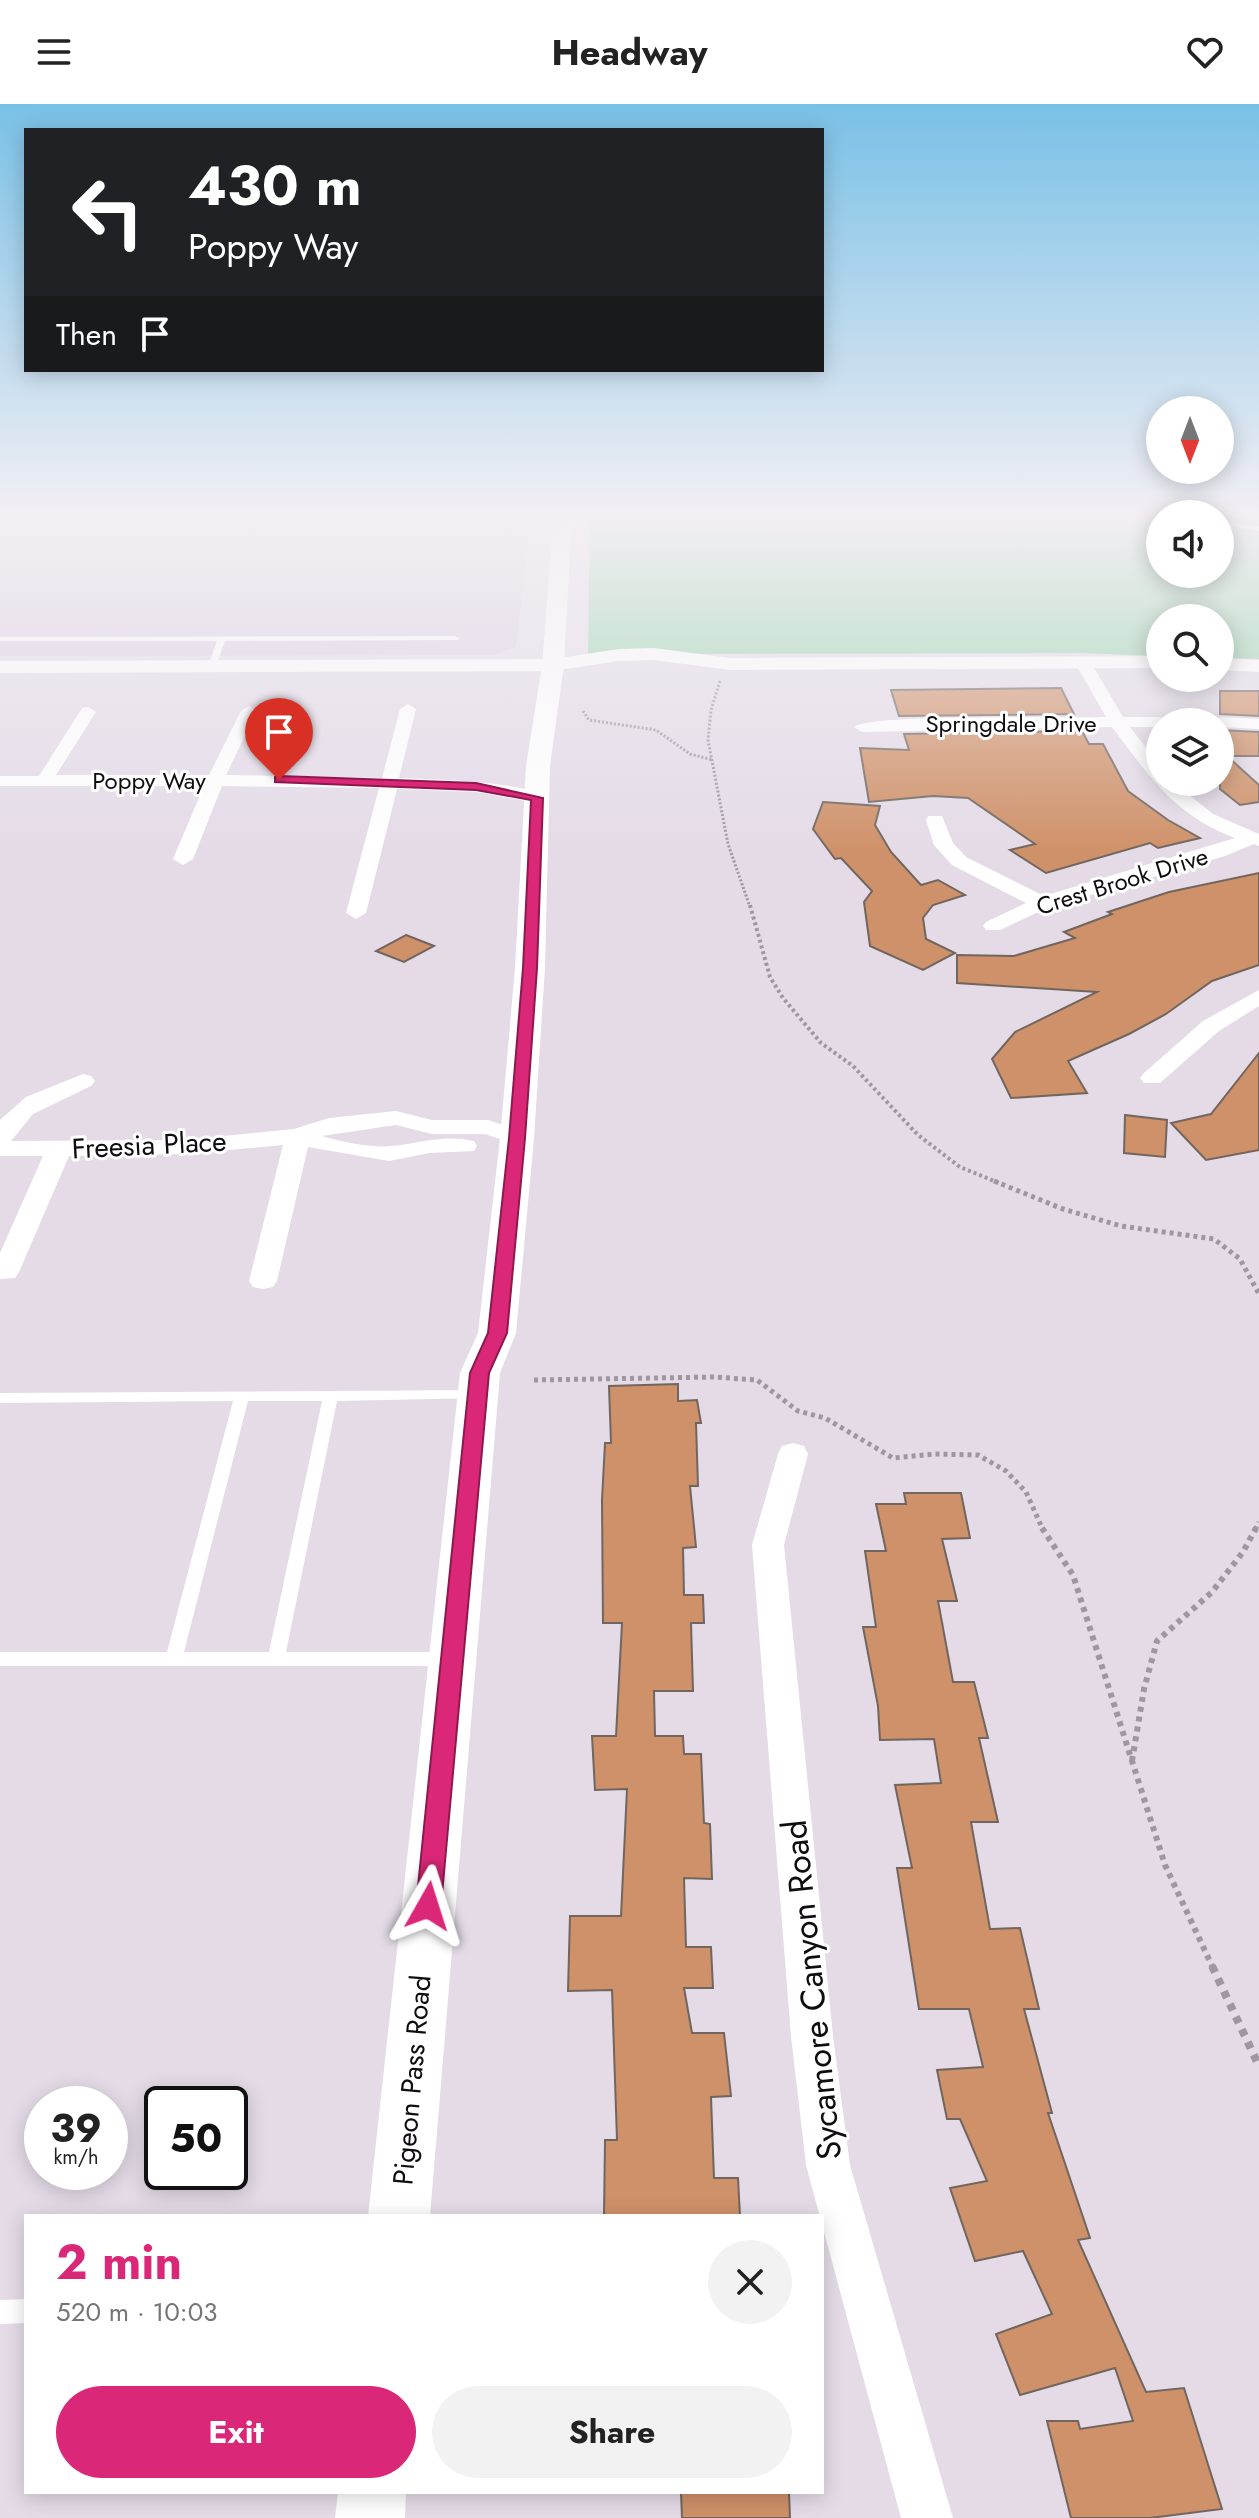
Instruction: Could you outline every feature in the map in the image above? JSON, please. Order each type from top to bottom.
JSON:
[{"type":"main road","name":"Pigeon Pass Road","points":[[399,2214],[480,1373],[497,1333],[517,1138],[530,968],[537,798],[556,627]]},
{"type":"main road","points":[[370,2518],[372,2494]]},
{"type":"street","points":[[0,667],[553,665],[619,655],[654,654],[727,670]]},
{"type":"street","points":[[1082,661],[1117,722],[1146,760]]},
{"type":"street","points":[[673,677],[727,670],[1146,662]]},
{"type":"street","points":[[553,665],[617,675]]},
{"type":"street","points":[[1234,665],[1259,666]]},
{"type":"street","points":[[356,913],[408,709]]},
{"type":"street","points":[[183,859],[215,780],[249,711]]},
{"type":"street","points":[[44,781],[88,712]]},
{"type":"street","name":"Springdale Drive","points":[[862,727],[1146,722]]},
{"type":"street","points":[[1234,723],[1259,724]]},
{"type":"street","name":"Poppy Way","points":[[0,781],[388,783],[476,787],[537,798]]},
{"type":"street","points":[[1173,796],[1196,812],[1256,839]]},
{"type":"street","points":[[935,820],[944,845],[959,861],[1042,903]]},
{"type":"street","name":"Crest Brook Drive","points":[[993,926],[1042,903],[1256,839]]},
{"type":"street","points":[[1152,1078],[1211,1026],[1259,997]]},
{"type":"street","points":[[0,1140],[14,1116],[30,1104],[83,1081]]},
{"type":"street","points":[[298,1136],[329,1125],[396,1118],[432,1127],[488,1127],[517,1138]]},
{"type":"street","points":[[298,1136],[326,1145],[389,1154],[429,1146],[485,1146],[517,1138]]},
{"type":"street","points":[[263,1281],[298,1136]]},
{"type":"street","name":"Freesia Place","points":[[0,1149],[184,1147],[298,1136]]},
{"type":"street","points":[[5,1272],[59,1149]]},
{"type":"street","name":"Sycamore Canyon Road","points":[[793,1454],[768,1545],[812,2036],[826,2151],[927,2518]]},
{"type":"lane","points":[[0,639],[455,638]]},
{"type":"lane","points":[[212,666],[222,639]]},
{"type":"lane","points":[[0,1398],[478,1395]]},
{"type":"lane","points":[[174,1657],[242,1397]]},
{"type":"lane","points":[[277,1656],[330,1397]]},
{"type":"lane","points":[[0,1659],[277,1656],[452,1659]]},
{"type":"lane","points":[[0,2312],[24,2311]]},
{"type":"path","points":[[727,670],[711,710],[708,740],[728,844],[758,929],[770,977],[783,998],[821,1043],[853,1066],[918,1135],[960,1167],[1063,1209],[1121,1226],[1214,1239],[1240,1259],[1259,1294]]},
{"type":"path","points":[[583,711],[589,720],[636,725],[665,734],[685,753],[713,760]]},
{"type":"path","points":[[534,1380],[714,1377],[757,1380],[798,1411],[825,1418],[893,1458],[935,1454],[978,1455],[1006,1471],[1026,1492],[1042,1528],[1073,1575],[1165,1865],[1259,2066]]},
{"type":"path","points":[[1132,1762],[1144,1689],[1157,1641],[1212,1592],[1243,1552],[1259,1522]]},
{"type":"shaded area","points":[[0,627],[518,627],[516,647],[493,655],[0,656]]},
{"type":"green space","points":[[588,627],[1146,627],[1146,655],[588,654]]},
{"type":"green space","points":[[1234,627],[1259,627],[1259,659],[1234,658]]},
{"type":"building","points":[[1061,688],[1074,714],[899,716],[891,690]]},
{"type":"building","points":[[1259,691],[1259,716],[1234,715],[1234,708],[1220,708],[1220,692]]},
{"type":"building","points":[[1082,731],[1089,744],[1103,744],[1128,791],[1168,820],[1200,838],[1158,848],[1150,843],[1046,873],[1010,850],[1035,844],[968,798],[933,796],[869,802],[860,748],[909,750],[904,734]]},
{"type":"building","points":[[1234,731],[1259,732],[1259,756],[1234,756]]},
{"type":"building","points":[[1234,762],[1259,785],[1259,802],[1240,805],[1229,796],[1234,796]]},
{"type":"building","points":[[823,802],[880,806],[875,825],[891,852],[921,885],[938,880],[965,895],[933,905],[923,918],[926,939],[955,953],[923,970],[870,946],[864,902],[872,891],[841,858],[835,859],[813,829]]},
{"type":"building","points":[[1259,873],[1259,965],[1212,981],[1166,1014],[1068,1061],[1087,1093],[1011,1098],[992,1059],[1015,1032],[1097,992],[957,983],[957,955],[1014,956],[1075,938],[1064,932],[1112,914],[1108,912],[1169,892]]},
{"type":"building","points":[[406,935],[434,946],[404,962],[376,951]]},
{"type":"building","points":[[1259,1053],[1259,1150],[1206,1160],[1171,1123],[1211,1114]]},
{"type":"building","points":[[1125,1115],[1167,1120],[1165,1157],[1124,1153]]},
{"type":"building","points":[[678,1384],[678,1401],[697,1400],[701,1423],[696,1423],[698,1486],[690,1486],[696,1547],[683,1548],[684,1595],[703,1595],[704,1623],[691,1623],[693,1691],[654,1691],[655,1736],[683,1736],[684,1754],[701,1754],[704,1823],[710,1824],[712,1879],[684,1878],[686,1947],[711,1947],[713,1988],[684,1988],[692,2033],[724,2033],[731,2096],[711,2097],[714,2178],[738,2178],[740,2214],[604,2214],[605,2140],[617,2140],[612,1990],[568,1991],[570,1916],[621,1916],[627,1789],[595,1790],[592,1736],[616,1736],[622,1623],[603,1623],[602,1500],[605,1443],[611,1443],[609,1386]]},
{"type":"building","points":[[904,1493],[961,1493],[970,1538],[942,1539],[957,1601],[938,1601],[953,1682],[974,1682],[988,1738],[979,1738],[998,1822],[971,1822],[990,1929],[1020,1928],[1039,2009],[1024,2009],[1052,2113],[1048,2113],[1090,2238],[1078,2240],[1146,2392],[1184,2388],[1222,2509],[1150,2518],[1071,2518],[1047,2421],[1078,2421],[1080,2429],[1133,2421],[1115,2368],[1020,2395],[996,2334],[1052,2314],[1023,2251],[975,2261],[950,2188],[987,2181],[960,2119],[947,2119],[937,2070],[983,2067],[969,2009],[919,2009],[897,1868],[912,1868],[895,1785],[941,1783],[934,1739],[880,1740],[878,1706],[863,1627],[876,1627],[865,1551],[886,1551],[876,1504],[906,1504]]},
{"type":"building","points":[[681,2494],[789,2494],[790,2518],[682,2518]]},
{"type":"route","points":[[279,780],[476,787],[537,798],[530,968],[517,1138],[497,1333],[480,1373],[428,1906]]}]
